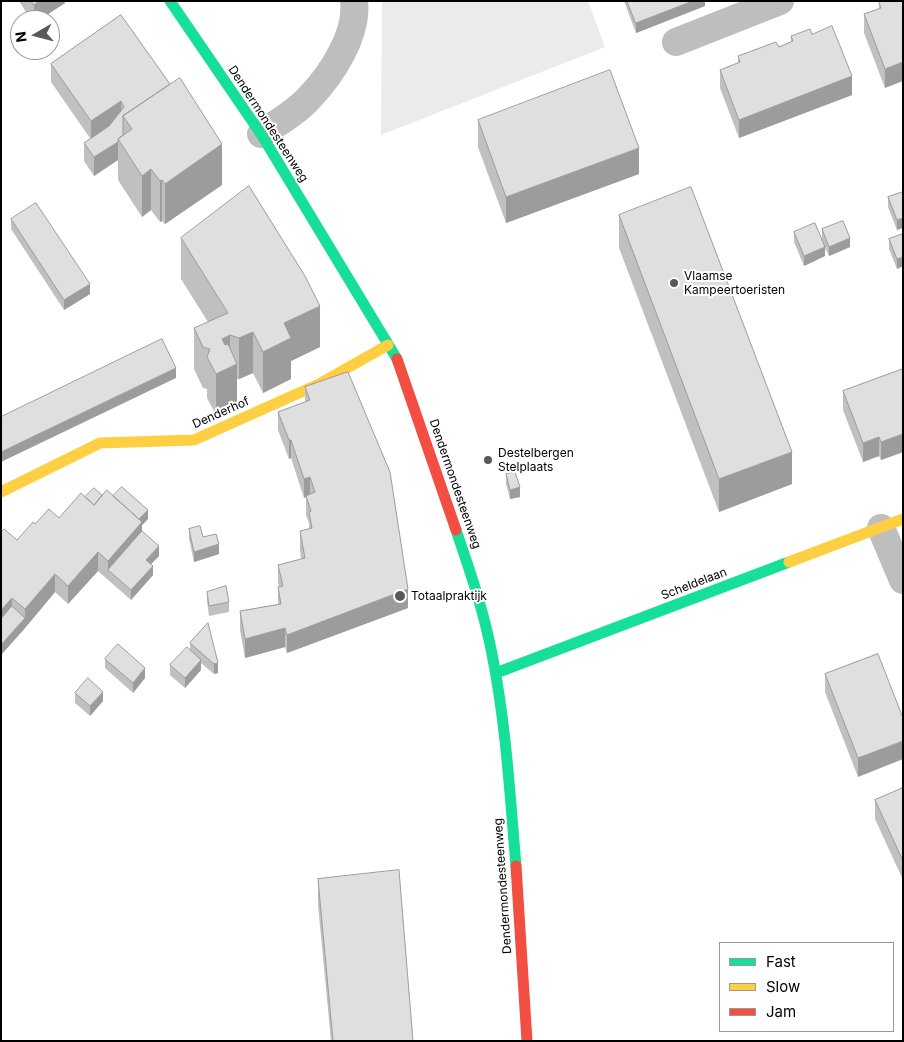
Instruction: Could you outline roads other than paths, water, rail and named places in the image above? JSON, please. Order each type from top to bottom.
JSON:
[{"type":"main road","name":"Dendermondesteenweg","points":[[170,1],[261,134],[399,363],[472,574],[496,673],[505,734],[518,889],[527,1041]]},
{"type":"main road","name":"Denderhof","points":[[1,492],[100,443],[194,440],[319,384],[388,345]]},
{"type":"main road","name":"Scheldelaan","points":[[496,673],[892,523]]},
{"type":"street","points":[[261,134],[310,98],[344,51],[355,12],[354,1]]},
{"type":"street","points":[[676,42],[780,1]]},
{"type":"street","points":[[892,523],[903,580]]},
{"type":"place","name":"Vlaamse Kampeertoeristen","points":[[674,283]]},
{"type":"place","name":"Destelbergen Stelplaats","points":[[488,460]]},
{"type":"place","name":"Totaalpraktijk","points":[[400,596]]}]
